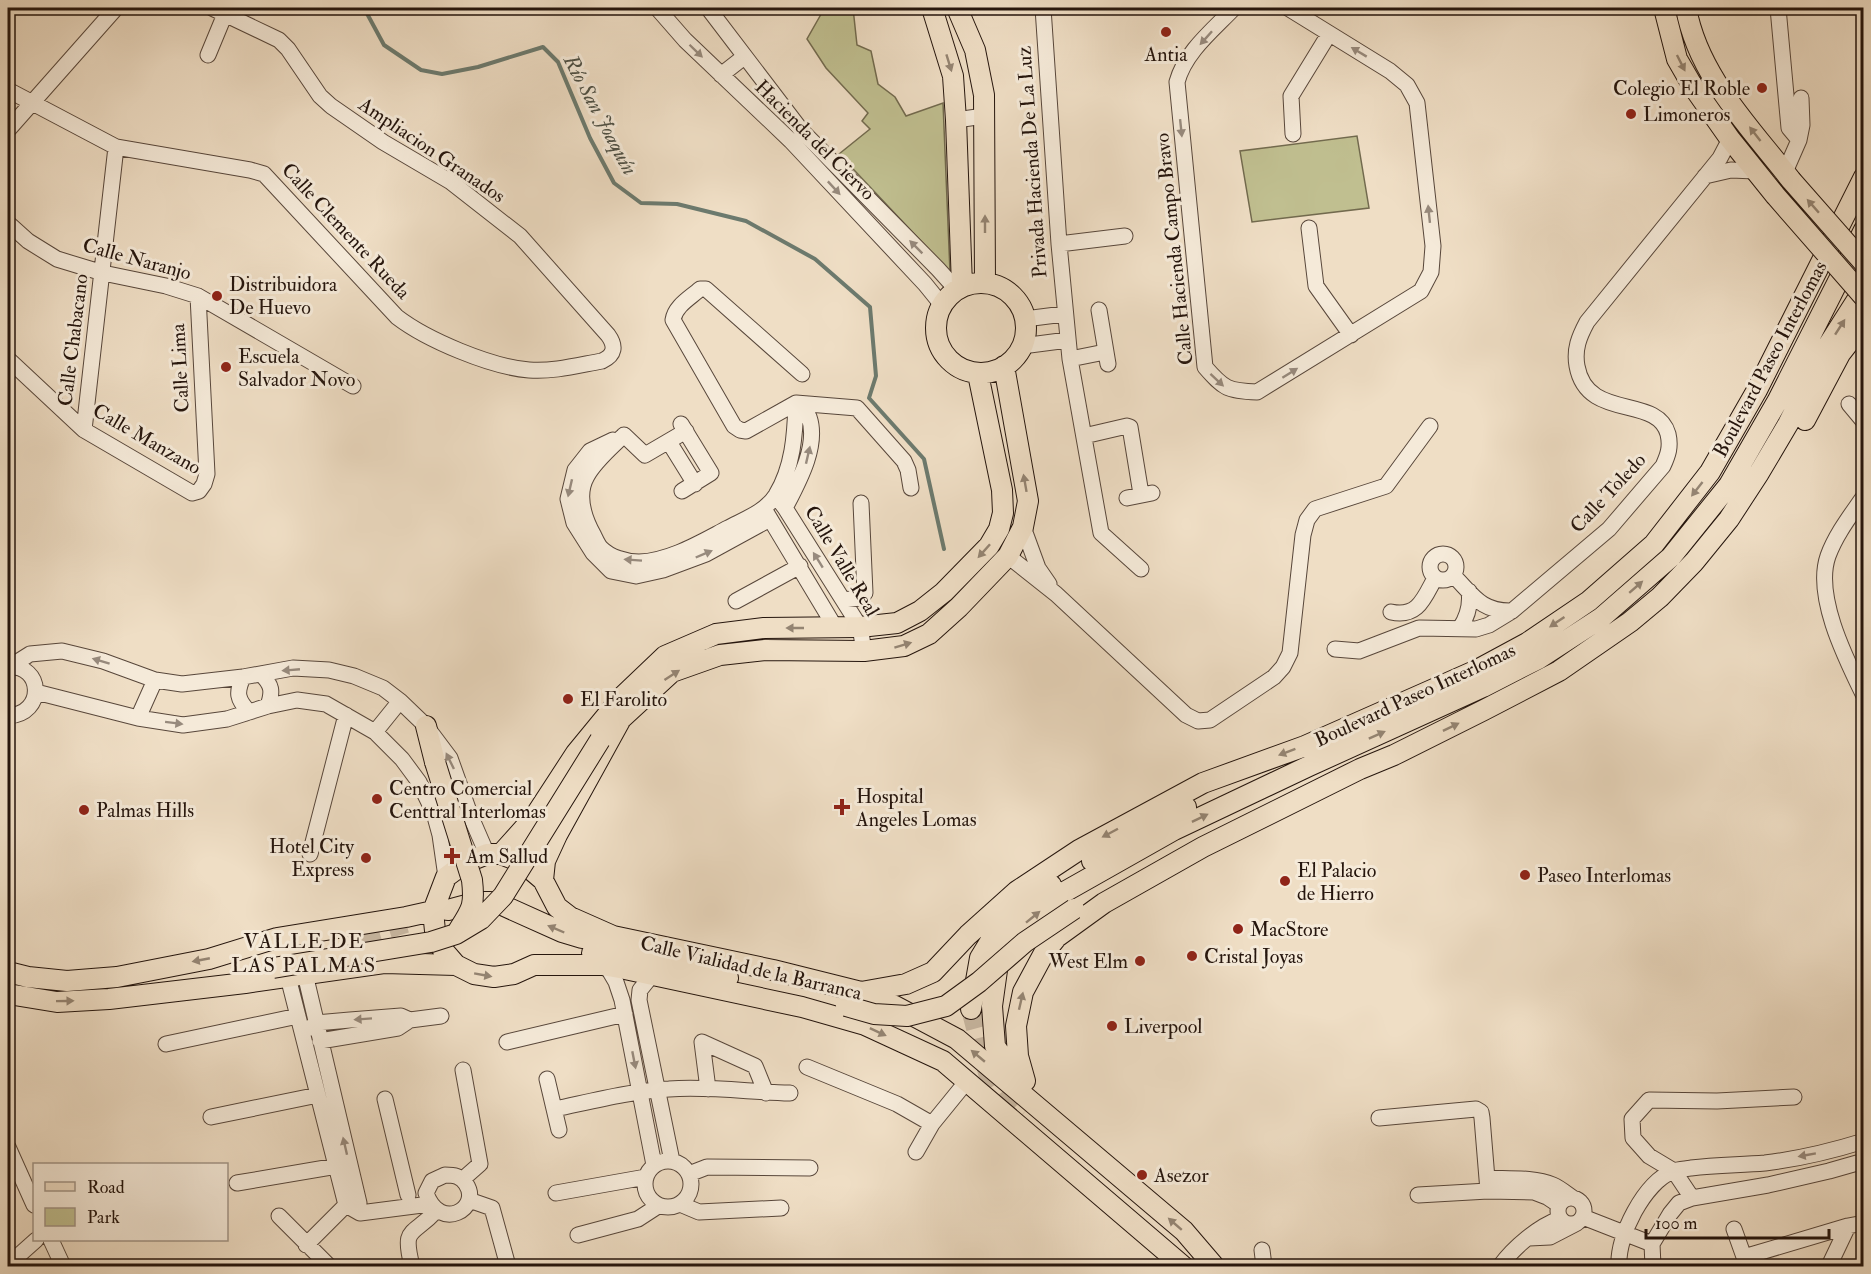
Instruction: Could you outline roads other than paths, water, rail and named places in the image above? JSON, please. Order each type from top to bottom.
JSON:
[{"type":"main road","points":[[932,8],[953,76],[959,288]]},
{"type":"main road","points":[[957,8],[975,50],[984,95],[985,282]]},
{"type":"main road","points":[[1664,8],[1677,59],[1692,85],[1730,140],[1755,171],[1863,297]]},
{"type":"main road","points":[[1686,8],[1689,28],[1703,62],[1719,88],[1788,176],[1863,263]]},
{"type":"main road","name":"Boulevard Paseo Interlomas","points":[[861,992],[906,984],[933,972],[968,935],[1017,891],[1079,850],[1203,783],[1305,746],[1466,675],[1527,643],[1589,601],[1654,544],[1710,472],[1757,390],[1863,177]]},
{"type":"main road","name":"Boulevard Paseo Interlomas","points":[[1027,1107],[995,1046],[992,1006],[998,963],[1018,928],[1059,895],[1174,830],[1484,687],[1538,659],[1601,618],[1671,557],[1734,475],[1778,400],[1863,230]]},
{"type":"main road","points":[[985,282],[999,286],[1011,294],[1020,305],[1025,319],[1026,333],[1015,358],[994,371],[978,374],[959,368],[948,359],[940,348],[936,335],[936,321],[942,304],[959,288],[985,282]]},
{"type":"main road","points":[[1180,1265],[1145,1222],[1027,1107],[1018,1056],[1016,1026],[1023,992],[1044,953],[1057,937],[1104,903],[1193,853],[1559,671],[1630,622],[1660,597],[1729,519],[1788,424],[1827,347],[1863,289]]},
{"type":"main road","points":[[1675,601],[1741,525],[1772,478],[1840,354],[1863,322]]},
{"type":"main road","points":[[8,993],[57,1002],[109,999],[245,983],[431,942],[456,934],[481,919],[503,896],[600,740],[672,672],[720,655],[765,650],[864,651],[904,646],[929,634],[959,607],[1008,556],[1023,527],[1028,501],[1004,366]]},
{"type":"main road","points":[[456,965],[443,950],[435,932],[447,877],[465,862],[494,854],[536,816],[576,753],[621,697],[665,656],[716,634],[764,628],[860,627],[897,623],[920,611],[944,592],[989,546],[999,529],[1003,513],[1002,490],[978,374]]},
{"type":"main road","points":[[543,880],[545,861],[557,835],[621,719]]},
{"type":"main road","points":[[426,726],[472,879],[474,900],[469,914],[456,934]]},
{"type":"main road","points":[[971,1009],[980,958],[1002,922],[1036,894],[1255,765]]},
{"type":"main road","points":[[1251,810],[1309,766]]},
{"type":"main road","points":[[534,965],[566,954],[610,952],[641,957],[874,1014],[907,1016],[946,1006],[979,982],[1025,942],[1074,909],[1184,844],[1251,810],[1336,775],[1360,769]]},
{"type":"main road","points":[[536,816],[539,829],[543,833],[557,835]]},
{"type":"main road","name":"Calle Vialidad de la Barranca","points":[[494,854],[523,862],[543,880],[557,907],[570,917],[613,936],[861,992],[895,1006],[957,1039],[1027,1107],[1184,1231],[1214,1266]]},
{"type":"main road","points":[[8,972],[28,977],[68,981],[117,977],[209,959],[277,938],[406,918],[477,902],[502,905],[562,932],[582,938],[613,936]]},
{"type":"main road","points":[[406,918],[422,939],[422,948],[416,963]]},
{"type":"main road","points":[[277,938],[303,945],[360,938]]},
{"type":"main road","name":"Calle Vialidad de la Barranca","points":[[289,973],[384,963],[416,963],[456,965],[474,974],[494,977],[514,974],[534,965],[606,965],[802,1007],[865,1025],[944,1061],[1180,1265]]},
{"type":"main road","points":[[158,969],[162,993]]},
{"type":"main road","points":[[923,1052],[931,1054],[939,1050],[943,1042],[942,1033],[936,1027]]},
{"type":"street","points":[[8,130],[116,8]]},
{"type":"street","name":"Hacienda del Ciervo","points":[[657,8],[685,40],[791,141],[942,304]]},
{"type":"street","name":"Hacienda del Ciervo","points":[[708,8],[801,130],[959,288]]},
{"type":"street","name":"Privada Hacienda De La Luz","points":[[1043,8],[1064,314],[1070,359],[1101,533],[1141,569]]},
{"type":"street","name":"Calle Hacienda Campo Bravo","points":[[1234,8],[1186,60],[1177,82],[1205,368],[1220,385],[1237,392],[1257,392],[1351,335],[1421,291],[1431,272],[1433,246],[1417,103],[1407,85],[1390,71],[1288,8]]},
{"type":"street","points":[[1778,8],[1789,128],[1799,140]]},
{"type":"street","points":[[208,55],[219,11]]},
{"type":"street","name":"Ampliacion Granados","points":[[219,11],[279,40],[288,48],[320,96],[331,106],[383,142],[451,182],[520,236],[608,335],[614,347]]},
{"type":"street","points":[[1293,134],[1291,96],[1329,34]]},
{"type":"street","points":[[721,75],[744,57]]},
{"type":"street","name":"Calle Clemente Rueda","points":[[8,90],[116,147],[264,174],[397,317],[411,328],[430,337],[498,365],[530,370],[608,358],[614,347]]},
{"type":"street","points":[[1788,176],[1802,125],[1801,98]]},
{"type":"street","points":[[956,120],[984,116]]},
{"type":"street","name":"Calle Toledo","points":[[1335,649],[1359,651],[1419,628],[1476,629],[1490,625],[1512,611],[1609,529],[1663,466],[1669,454],[1669,442],[1662,421],[1646,412],[1614,405],[1593,394],[1583,383],[1575,358],[1578,339],[1587,322],[1720,158],[1730,140]]},
{"type":"street","name":"Calle Chabacano","points":[[84,430],[116,147]]},
{"type":"street","points":[[1705,176],[1731,170],[1755,171]]},
{"type":"street","name":"Calle Naranjo","points":[[8,223],[28,242],[57,259],[103,273],[166,286],[198,296],[353,386]]},
{"type":"street","points":[[1309,228],[1316,286],[1351,335]]},
{"type":"street","points":[[1059,244],[1125,236]]},
{"type":"street","points":[[802,374],[706,289],[700,289],[674,314],[673,320],[734,426],[746,431],[796,403],[853,407],[860,410],[904,461],[911,488]]},
{"type":"street","name":"Calle Lima","points":[[198,296],[207,474]]},
{"type":"street","points":[[1070,359],[1107,358],[1100,310]]},
{"type":"street","points":[[1025,319],[1064,314]]},
{"type":"street","points":[[1022,346],[1068,340]]},
{"type":"street","name":"Calle Manzano","points":[[8,359],[84,430],[192,493],[199,491],[207,474]]},
{"type":"street","points":[[669,442],[689,487],[710,476],[710,471],[684,428],[669,442],[645,455],[624,435],[586,476],[581,494],[584,519],[600,547],[617,558],[637,562],[661,559],[767,514],[801,476],[807,461],[811,427],[808,414],[796,403]]},
{"type":"street","points":[[1849,404],[1863,422]]},
{"type":"street","points":[[1008,556],[1056,594],[1186,715],[1198,721],[1210,720],[1274,677],[1283,667],[1290,653],[1303,535],[1307,520],[1315,509],[1386,486],[1430,426]]},
{"type":"street","points":[[1084,436],[1130,427],[1140,495]]},
{"type":"street","points":[[1863,496],[1842,527],[1828,556],[1823,582],[1847,662],[1863,696]]},
{"type":"street","name":"Calle Valle Real","points":[[780,502],[860,627],[864,651]]},
{"type":"street","points":[[843,600],[860,598],[865,593],[861,503]]},
{"type":"street","name":"Calle Valle Real","points":[[767,514],[835,627]]},
{"type":"street","points":[[1023,527],[1038,568],[1056,594]]},
{"type":"street","points":[[1442,554],[1451,557],[1454,560],[1453,575],[1443,580],[1435,578],[1430,572],[1430,564],[1435,557],[1442,554]]},
{"type":"street","points":[[736,601],[800,566]]},
{"type":"street","points":[[1453,575],[1489,609],[1512,611]]},
{"type":"street","points":[[1391,612],[1409,613],[1417,607],[1435,578]]},
{"type":"street","points":[[1460,628],[1469,609],[1469,591]]},
{"type":"street","points":[[9,667],[30,654],[62,651],[103,661],[155,680],[182,684],[293,668],[328,670],[354,676],[383,688],[426,726],[450,758],[471,817],[494,854]]},
{"type":"street","points":[[8,716],[23,712],[34,700],[36,692],[31,677],[26,671],[9,667]]},
{"type":"street","points":[[261,674],[269,682],[272,696],[268,706]]},
{"type":"street","points":[[243,677],[237,690],[241,703],[249,712]]},
{"type":"street","points":[[138,718],[155,680]]},
{"type":"street","points":[[36,692],[138,718],[183,725],[227,719],[268,706],[297,700],[326,704],[375,732],[402,759],[418,782],[434,813],[447,877]]},
{"type":"street","points":[[375,732],[400,701]]},
{"type":"street","points":[[310,854],[346,715]]},
{"type":"street","points":[[440,835],[450,836],[459,833],[467,826],[471,817]]},
{"type":"street","points":[[556,1193],[650,1171],[666,1161],[682,1166],[689,1174],[690,1191],[680,1204],[669,1208],[658,1206],[646,1193],[644,1185],[650,1171],[640,1092],[620,991],[606,965]]},
{"type":"street","points":[[289,973],[337,1166],[352,1204],[360,1213],[431,1202]]},
{"type":"street","points":[[289,973],[316,1023],[321,1041],[352,1204]]},
{"type":"street","points":[[652,975],[643,985],[639,1000],[672,1161]]},
{"type":"street","points":[[507,1042],[625,1014]]},
{"type":"street","points":[[166,1044],[298,1016]]},
{"type":"street","points":[[303,1034],[316,1023],[401,1016],[410,1020]]},
{"type":"street","points":[[321,1041],[398,1028],[410,1020],[441,1016]]},
{"type":"street","points":[[708,1089],[702,1042],[755,1066],[766,1093]]},
{"type":"street","points":[[807,1067],[897,1104],[932,1124]]},
{"type":"street","points":[[463,1070],[480,1164],[463,1179]]},
{"type":"street","points":[[547,1079],[559,1130]]},
{"type":"street","points":[[916,1152],[932,1124],[967,1081]]},
{"type":"street","points":[[555,1109],[657,1090],[708,1089],[790,1094]]},
{"type":"street","points":[[211,1117],[318,1095]]},
{"type":"street","points":[[1692,1198],[1674,1171],[1649,1156],[1633,1138],[1632,1119],[1649,1100],[1717,1101],[1794,1097]]},
{"type":"street","points":[[386,1099],[408,1196]]},
{"type":"street","points":[[1379,1118],[1476,1109],[1481,1112],[1487,1185]]},
{"type":"street","points":[[1619,1266],[1624,1232],[1644,1197],[1656,1181],[1674,1171],[1765,1162],[1834,1150],[1863,1141]]},
{"type":"street","points":[[8,1147],[33,1203]]},
{"type":"street","points":[[1653,1266],[1652,1244],[1679,1203],[1692,1198],[1768,1185],[1863,1161]]},
{"type":"street","points":[[237,1183],[337,1166]]},
{"type":"street","points":[[689,1174],[706,1167],[810,1168]]},
{"type":"street","points":[[306,1245],[352,1204],[408,1196],[431,1202],[445,1214],[455,1214],[464,1209],[469,1200],[469,1189],[463,1179],[454,1175],[445,1175],[432,1180],[431,1202],[426,1222],[413,1230],[408,1238],[407,1246],[412,1266]]},
{"type":"street","points":[[1418,1195],[1487,1185],[1536,1187],[1564,1207]]},
{"type":"street","points":[[469,1200],[492,1208],[508,1266]]},
{"type":"street","points":[[1500,1266],[1508,1255],[1564,1207],[1580,1202],[1584,1209],[1581,1220],[1572,1225],[1564,1223],[1564,1207]]},
{"type":"street","points":[[680,1204],[699,1212],[781,1208]]},
{"type":"street","points":[[578,1235],[638,1219],[658,1206]]},
{"type":"street","points":[[279,1216],[328,1266]]},
{"type":"street","points":[[1529,1238],[1550,1237],[1581,1220],[1624,1232],[1652,1244]]},
{"type":"street","points":[[1734,1229],[1744,1262],[1856,1225]]},
{"type":"street","points":[[1828,1266],[1856,1225]]},
{"type":"street","points":[[8,1265],[34,1241]]},
{"type":"street","points":[[52,1241],[63,1266]]},
{"type":"street","points":[[1262,1250],[1264,1266]]},
{"type":"waterway","name":"Río San Joaquín","points":[[364,8],[384,45],[421,70],[442,74],[478,67],[543,47],[558,62],[590,138],[614,183],[641,203],[677,204],[746,221],[815,259],[870,307],[876,376],[869,398],[924,459],[944,549]]},
{"type":"tunnel","points":[[360,937],[406,923]]},
{"type":"tunnel","points":[[971,1009],[988,1073],[1001,1093],[1023,1114]]},
{"type":"place","name":"Antia","points":[[1166,32]]},
{"type":"place","name":"Colegio El Roble","points":[[1762,88]]},
{"type":"place","name":"Limoneros","points":[[1631,114]]},
{"type":"place","name":"Distribuidora De Huevo","points":[[217,296]]},
{"type":"place","name":"Escuela Salvador Novo","points":[[226,367]]},
{"type":"place","name":"El Farolito","points":[[568,699]]},
{"type":"place","name":"Centro Comercial Centtral Interlomas","points":[[377,799]]},
{"type":"place","name":"Hospital Angeles Lomas","points":[[842,807]]},
{"type":"place","name":"Palmas Hills","points":[[84,810]]},
{"type":"place","name":"Am Sallud","points":[[452,856]]},
{"type":"place","name":"Hotel City Express","points":[[366,858]]},
{"type":"place","name":"Paseo Interlomas","points":[[1525,875]]},
{"type":"place","name":"El Palacio de Hierro","points":[[1285,881]]},
{"type":"place","name":"MacStore","points":[[1238,929]]},
{"type":"place","name":"Cristal Joyas","points":[[1192,956]]},
{"type":"place","name":"West Elm","points":[[1140,961]]},
{"type":"place","name":"Liverpool","points":[[1112,1026]]},
{"type":"place","name":"Asezor","points":[[1142,1175]]},
{"type":"district","name":"VALLE DE LAS PALMAS","points":[[304,953]]}]
